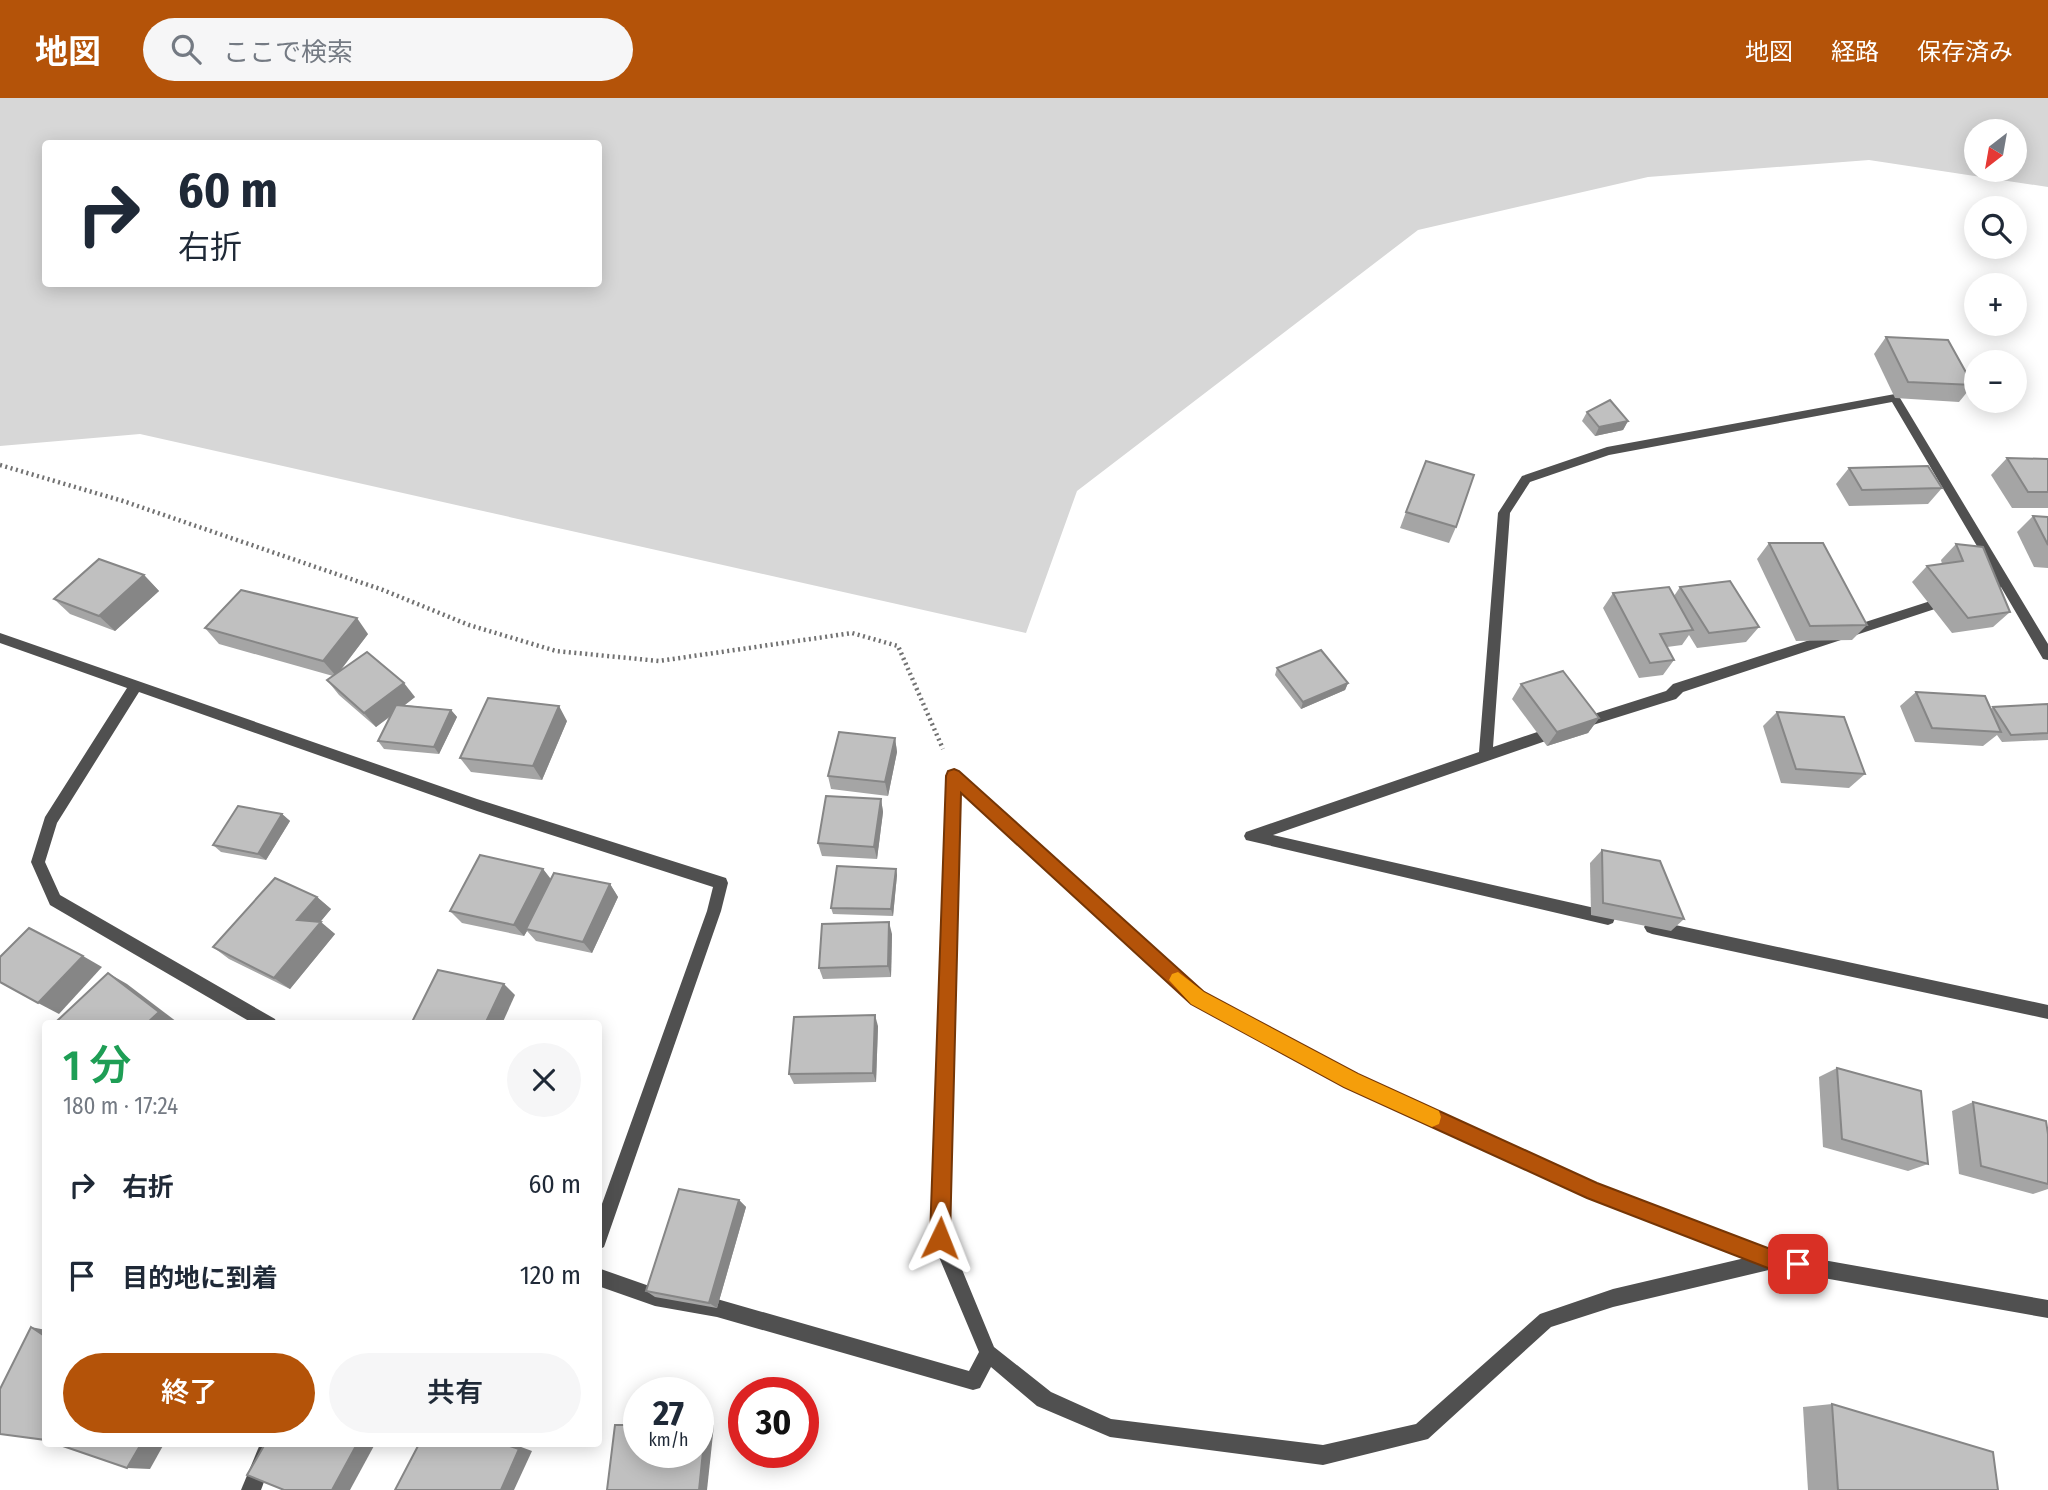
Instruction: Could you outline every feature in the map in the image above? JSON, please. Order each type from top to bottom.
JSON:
[{"type":"street","points":[[1486,754],[1504,513],[1526,479],[1607,451],[1895,398],[2048,655]]},
{"type":"street","points":[[2004,582],[1678,688],[1671,695],[1486,754],[1251,836],[1625,922],[2048,1012]]},
{"type":"street","points":[[0,638],[477,805],[721,883],[714,911],[602,1230]]},
{"type":"street","points":[[136,685],[50,821],[38,862],[55,900],[262,1020]]},
{"type":"street","points":[[954,776],[940,1238],[988,1353],[1044,1399],[1110,1428],[1323,1455],[1421,1432],[1546,1320],[1613,1298],[1773,1260]]},
{"type":"street","points":[[954,776],[1198,998],[1363,1086],[1593,1191],[1773,1260],[2048,1309]]},
{"type":"street","points":[[602,1278],[656,1297],[717,1308],[973,1381],[988,1353]]},
{"type":"street","points":[[251,1490],[268,1447]]},
{"type":"path","points":[[0,465],[136,506],[383,590],[468,625],[556,651],[659,661],[852,633],[898,646],[954,776]]},
{"type":"shaded area","points":[[0,98],[2048,98],[2048,187],[2015,182],[2027,182],[2027,119],[1964,119],[1964,174],[1869,160],[1648,177],[1418,230],[1077,491],[1026,633],[140,434],[0,446]]},
{"type":"building","points":[[1886,337],[1948,340],[1964,369],[1964,385],[1908,382]]},
{"type":"building","points":[[1610,400],[1628,421],[1599,427],[1587,412]]},
{"type":"building","points":[[2007,458],[2048,459],[2048,492],[2028,492]]},
{"type":"building","points":[[1426,461],[1474,475],[1456,527],[1406,512]]},
{"type":"building","points":[[1928,466],[1942,488],[1862,490],[1849,468]]},
{"type":"building","points":[[2033,516],[2048,517],[2048,545]]},
{"type":"building","points":[[1769,543],[1823,543],[1867,625],[1810,626]]},
{"type":"building","points":[[1956,544],[1983,547],[2010,612],[1968,618],[1927,566],[1963,561]]},
{"type":"building","points":[[99,559],[144,575],[99,616],[54,599]]},
{"type":"building","points":[[1730,581],[1759,627],[1709,633],[1680,587]]},
{"type":"building","points":[[1669,587],[1693,630],[1660,634],[1674,660],[1650,663],[1613,593]]},
{"type":"building","points":[[241,590],[357,618],[323,661],[205,628]]},
{"type":"building","points":[[1321,650],[1348,683],[1303,702],[1277,668]]},
{"type":"building","points":[[367,652],[404,683],[364,713],[327,680]]},
{"type":"building","points":[[1563,671],[1599,718],[1557,732],[1521,684]]},
{"type":"building","points":[[1916,692],[1985,696],[2001,732],[1932,728]]},
{"type":"building","points":[[488,698],[559,706],[533,766],[460,758]]},
{"type":"building","points":[[2048,704],[2048,733],[2011,735],[1993,707]]},
{"type":"building","points":[[396,705],[451,710],[434,747],[378,741]]},
{"type":"building","points":[[1777,712],[1844,717],[1865,774],[1796,769]]},
{"type":"building","points":[[839,732],[895,738],[885,782],[828,776]]},
{"type":"building","points":[[826,796],[881,799],[874,847],[818,843]]},
{"type":"building","points":[[238,806],[282,814],[258,854],[213,845]]},
{"type":"building","points":[[1602,850],[1660,861],[1684,919],[1603,903]]},
{"type":"building","points":[[480,855],[543,869],[514,925],[450,911]]},
{"type":"building","points":[[837,866],[896,869],[891,909],[831,908]]},
{"type":"building","points":[[554,873],[610,884],[583,942],[526,929]]},
{"type":"building","points":[[275,878],[317,897],[297,920],[321,922],[274,978],[213,947]]},
{"type":"building","points":[[889,922],[888,966],[819,968],[822,924]]},
{"type":"building","points":[[29,928],[83,956],[38,1003],[0,982],[0,957]]},
{"type":"building","points":[[438,970],[504,984],[487,1020],[413,1020]]},
{"type":"building","points":[[108,973],[159,1012],[150,1020],[58,1020]]},
{"type":"building","points":[[875,1015],[873,1073],[789,1074],[794,1017]]},
{"type":"building","points":[[1837,1068],[1921,1091],[1928,1164],[1842,1139]]},
{"type":"building","points":[[1973,1102],[2046,1121],[2048,1184],[1981,1166]]},
{"type":"building","points":[[679,1189],[739,1200],[709,1303],[646,1291]]},
{"type":"building","points":[[31,1327],[42,1334],[42,1439],[0,1434],[0,1389]]},
{"type":"building","points":[[1832,1404],[1993,1452],[1998,1490],[1838,1490]]},
{"type":"building","points":[[615,1425],[623,1425],[623,1468],[701,1468],[699,1490],[607,1490]]},
{"type":"building","points":[[66,1447],[139,1447],[127,1468]]},
{"type":"building","points":[[263,1447],[355,1447],[332,1490],[284,1490],[247,1475]]},
{"type":"building","points":[[417,1447],[519,1449],[501,1490],[395,1490]]},
{"type":"slow traffic","points":[[1178,980],[1198,998],[1351,1081],[1432,1117]]},
{"type":"route","points":[[940,1238],[954,776],[1198,998],[1351,1081],[1593,1191],[1773,1260],[1798,1264]]}]
